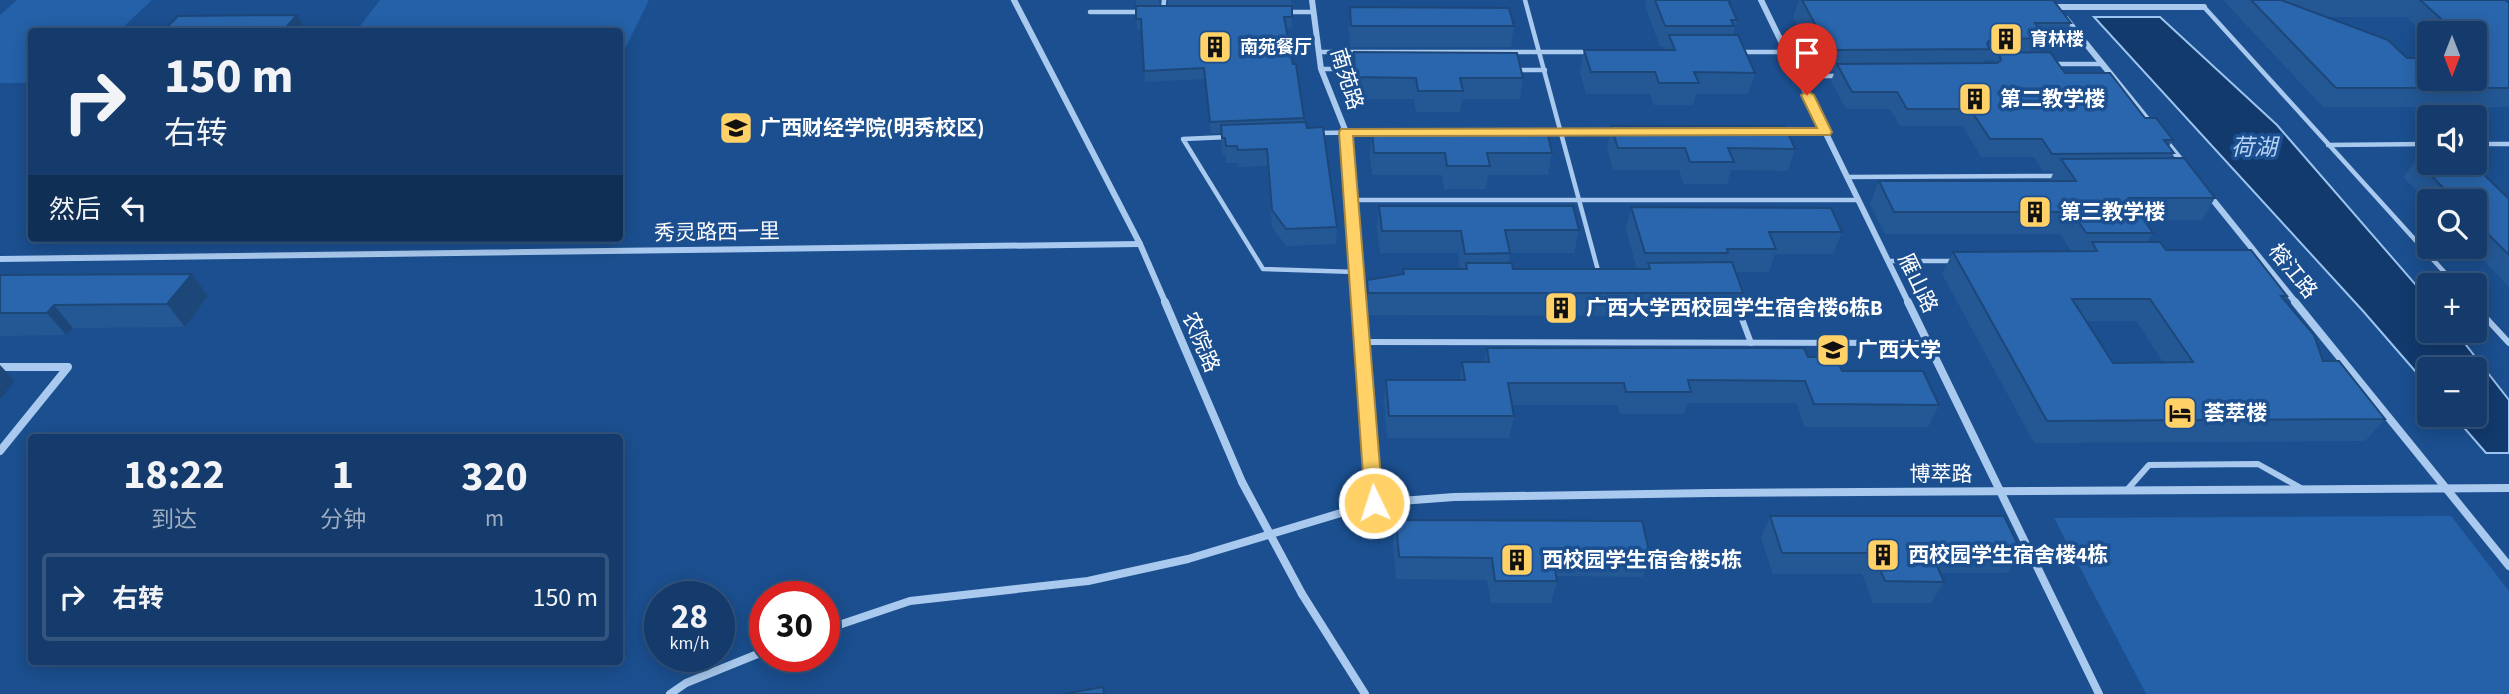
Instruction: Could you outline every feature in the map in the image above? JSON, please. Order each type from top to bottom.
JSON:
[{"type":"street","name":"农院路","points":[[1014,0],[1140,244],[1242,482],[1302,594],[1365,694]]},
{"type":"street","name":"南苑路","points":[[1312,0],[1321,69],[1346,132],[1374,503]]},
{"type":"street","name":"雁山路","points":[[1761,0],[2099,694]]},
{"type":"street","points":[[2049,0],[2193,175]]},
{"type":"street","points":[[2197,0],[2204,7]]},
{"type":"street","points":[[2057,7],[2204,7]]},
{"type":"street","name":"榕江路","points":[[2201,186],[2509,566]]},
{"type":"street","name":"秀灵路西一里","points":[[0,259],[1140,244]]},
{"type":"street","points":[[0,367],[68,367],[0,452]]},
{"type":"street","name":"博萃路","points":[[840,625],[910,601],[1088,581],[1188,559],[1374,503],[1481,496],[2509,488]]},
{"type":"street","points":[[670,694],[686,683],[749,657]]},
{"type":"lane","points":[[1163,12],[1164,0]]},
{"type":"lane","points":[[1525,0],[1600,280]]},
{"type":"lane","points":[[2204,7],[2445,273]]},
{"type":"lane","points":[[1090,12],[1177,12]]},
{"type":"lane","points":[[1273,12],[1314,12]]},
{"type":"lane","points":[[1319,52],[1595,52]]},
{"type":"lane","points":[[1731,52],[1786,52]]},
{"type":"lane","points":[[2049,64],[2103,64]]},
{"type":"lane","points":[[1321,69],[1363,69]]},
{"type":"lane","points":[[1503,69],[1545,70]]},
{"type":"lane","points":[[1798,76],[1839,76]]},
{"type":"lane","points":[[1305,134],[1386,132]]},
{"type":"lane","points":[[1534,132],[1631,132]]},
{"type":"lane","points":[[1770,132],[1825,132]]},
{"type":"lane","points":[[1237,137],[1183,139],[1263,269],[1356,272]]},
{"type":"lane","points":[[2328,145],[2417,144]]},
{"type":"lane","points":[[2487,144],[2509,144]]},
{"type":"lane","points":[[1847,177],[2068,176]]},
{"type":"lane","points":[[1351,200],[1858,200]]},
{"type":"lane","points":[[2247,259],[2261,259]]},
{"type":"lane","points":[[1888,261],[1957,261]]},
{"type":"lane","points":[[1357,281],[1371,281]]},
{"type":"lane","points":[[1732,293],[1751,343]]},
{"type":"lane","points":[[2487,319],[2509,343]]},
{"type":"lane","points":[[1362,342],[1928,343]]},
{"type":"lane","points":[[2126,491],[2149,465],[2258,464],[2304,489]]},
{"type":"shaded area","points":[[17,0],[152,0],[122,28],[28,28],[28,83],[0,83],[0,15]]},
{"type":"shaded area","points":[[380,0],[649,0],[625,49],[623,28],[358,28]]},
{"type":"shaded area","points":[[2451,516],[2509,591],[2509,694],[2146,694],[2054,518]]},
{"type":"water","name":"荷湖","points":[[2094,17],[2160,17],[2277,125],[2417,286],[2417,343],[2464,343],[2475,357],[2417,357],[2417,373]]},
{"type":"water","name":"荷湖","points":[[2487,372],[2509,400],[2509,453],[2486,453],[2463,427],[2487,427]]},
{"type":"building","points":[[1655,0],[1728,0],[1737,20],[1731,20],[1734,26],[1665,26]]},
{"type":"building","points":[[1802,0],[2053,0],[2071,23],[2035,23],[2046,38],[1991,39],[1987,43],[1989,49],[1834,50],[1827,37],[1822,37]]},
{"type":"building","points":[[2251,0],[2281,0],[2388,40],[2407,58],[2417,58],[2417,88],[2336,88]]},
{"type":"building","points":[[2420,0],[2505,0],[2509,3],[2509,88],[2487,88],[2487,21],[2444,21]]},
{"type":"building","points":[[1136,6],[1292,6],[1292,17],[1284,17],[1293,64],[1296,64],[1304,118],[1210,122],[1204,68],[1144,71],[1141,19],[1136,19]]},
{"type":"building","points":[[1350,7],[1509,8],[1514,26],[1351,26]]},
{"type":"building","points":[[297,15],[286,28],[166,28],[178,16]]},
{"type":"building","points":[[1669,35],[1738,35],[1755,73],[1694,72],[1699,83],[1659,83],[1655,72],[1591,72],[1584,50],[1675,50]]},
{"type":"building","points":[[1354,52],[1517,53],[1523,78],[1460,78],[1463,91],[1418,91],[1416,78],[1355,77]]},
{"type":"building","points":[[2050,52],[2065,73],[2110,73],[2145,118],[2156,118],[2173,140],[2164,140],[2174,153],[2052,154],[2042,139],[1990,139],[1970,109],[1907,109],[1897,92],[1852,92],[1837,64],[1997,63],[2001,60],[1999,53]]},
{"type":"building","points":[[1306,122],[1307,128],[1323,127],[1337,227],[1286,229],[1272,210],[1267,149],[1238,150],[1237,146],[1226,146],[1225,138],[1222,138],[1221,125]]},
{"type":"building","points":[[1611,126],[1785,126],[1795,149],[1728,148],[1734,162],[1690,162],[1685,148],[1618,148]]},
{"type":"building","points":[[1372,131],[1547,131],[1552,153],[1487,153],[1490,166],[1447,166],[1445,153],[1374,153]]},
{"type":"building","points":[[2184,158],[2215,198],[2129,198],[2153,233],[2086,233],[2072,212],[1894,212],[1879,181],[2076,181],[2061,159]]},
{"type":"building","points":[[2431,175],[2484,175],[2509,199],[2509,255],[2487,233],[2487,189],[2444,189]]},
{"type":"building","points":[[1379,206],[1573,206],[1579,230],[1505,230],[1510,253],[1465,254],[1461,231],[1382,231]]},
{"type":"building","points":[[1631,207],[1831,208],[1842,232],[1769,232],[1776,249],[1727,249],[1728,253],[1645,253]]},
{"type":"building","points":[[2092,242],[2160,242],[2166,250],[2251,250],[2287,296],[2281,296],[2314,335],[2323,361],[2339,361],[2385,419],[2047,421],[1953,252],[2097,251]],"holes":[[[2072,299],[2150,299],[2193,362],[2113,363]]]},
{"type":"building","points":[[1732,262],[1743,293],[1368,293],[1367,280],[1404,274],[1403,269],[1467,269],[1466,263],[1512,263],[1513,269],[1650,269],[1648,263]]},
{"type":"building","points":[[192,274],[167,304],[54,305],[47,313],[0,313],[0,275]]},
{"type":"building","points":[[1487,348],[1804,348],[1808,357],[1836,357],[1842,371],[1923,371],[1939,405],[1814,404],[1805,381],[1688,380],[1691,392],[1626,392],[1624,383],[1508,383],[1514,416],[1389,416],[1386,380],[1465,380],[1462,362],[1489,362]]},
{"type":"building","points":[[1770,516],[2004,516],[2021,551],[1931,551],[1944,582],[1885,581],[1873,553],[1782,553]]},
{"type":"building","points":[[1396,520],[1642,521],[1650,555],[1552,555],[1557,581],[1495,581],[1492,558],[1399,557]]},
{"type":"building","points":[[1103,687],[1104,694],[1063,694]]},
{"type":"place","name":"育林楼","points":[[2006,39]]},
{"type":"place","name":"南苑餐厅","points":[[1215,47]]},
{"type":"place","name":"第二教学楼","points":[[1975,99]]},
{"type":"place","name":"广西财经学院(明秀校区)","points":[[736,128]]},
{"type":"place","name":"第三教学楼","points":[[2035,212]]},
{"type":"place","name":"广西大学西校园学生宿舍楼6栋B","points":[[1561,308]]},
{"type":"place","name":"广西大学","points":[[1833,350]]},
{"type":"place","name":"荟萃楼","points":[[2180,413]]},
{"type":"place","name":"西校园学生宿舍楼4栋","points":[[1883,555]]},
{"type":"place","name":"西校园学生宿舍楼5栋","points":[[1517,560]]},
{"type":"route","points":[[1374,503],[1346,132],[1825,132],[1807,95]]}]
